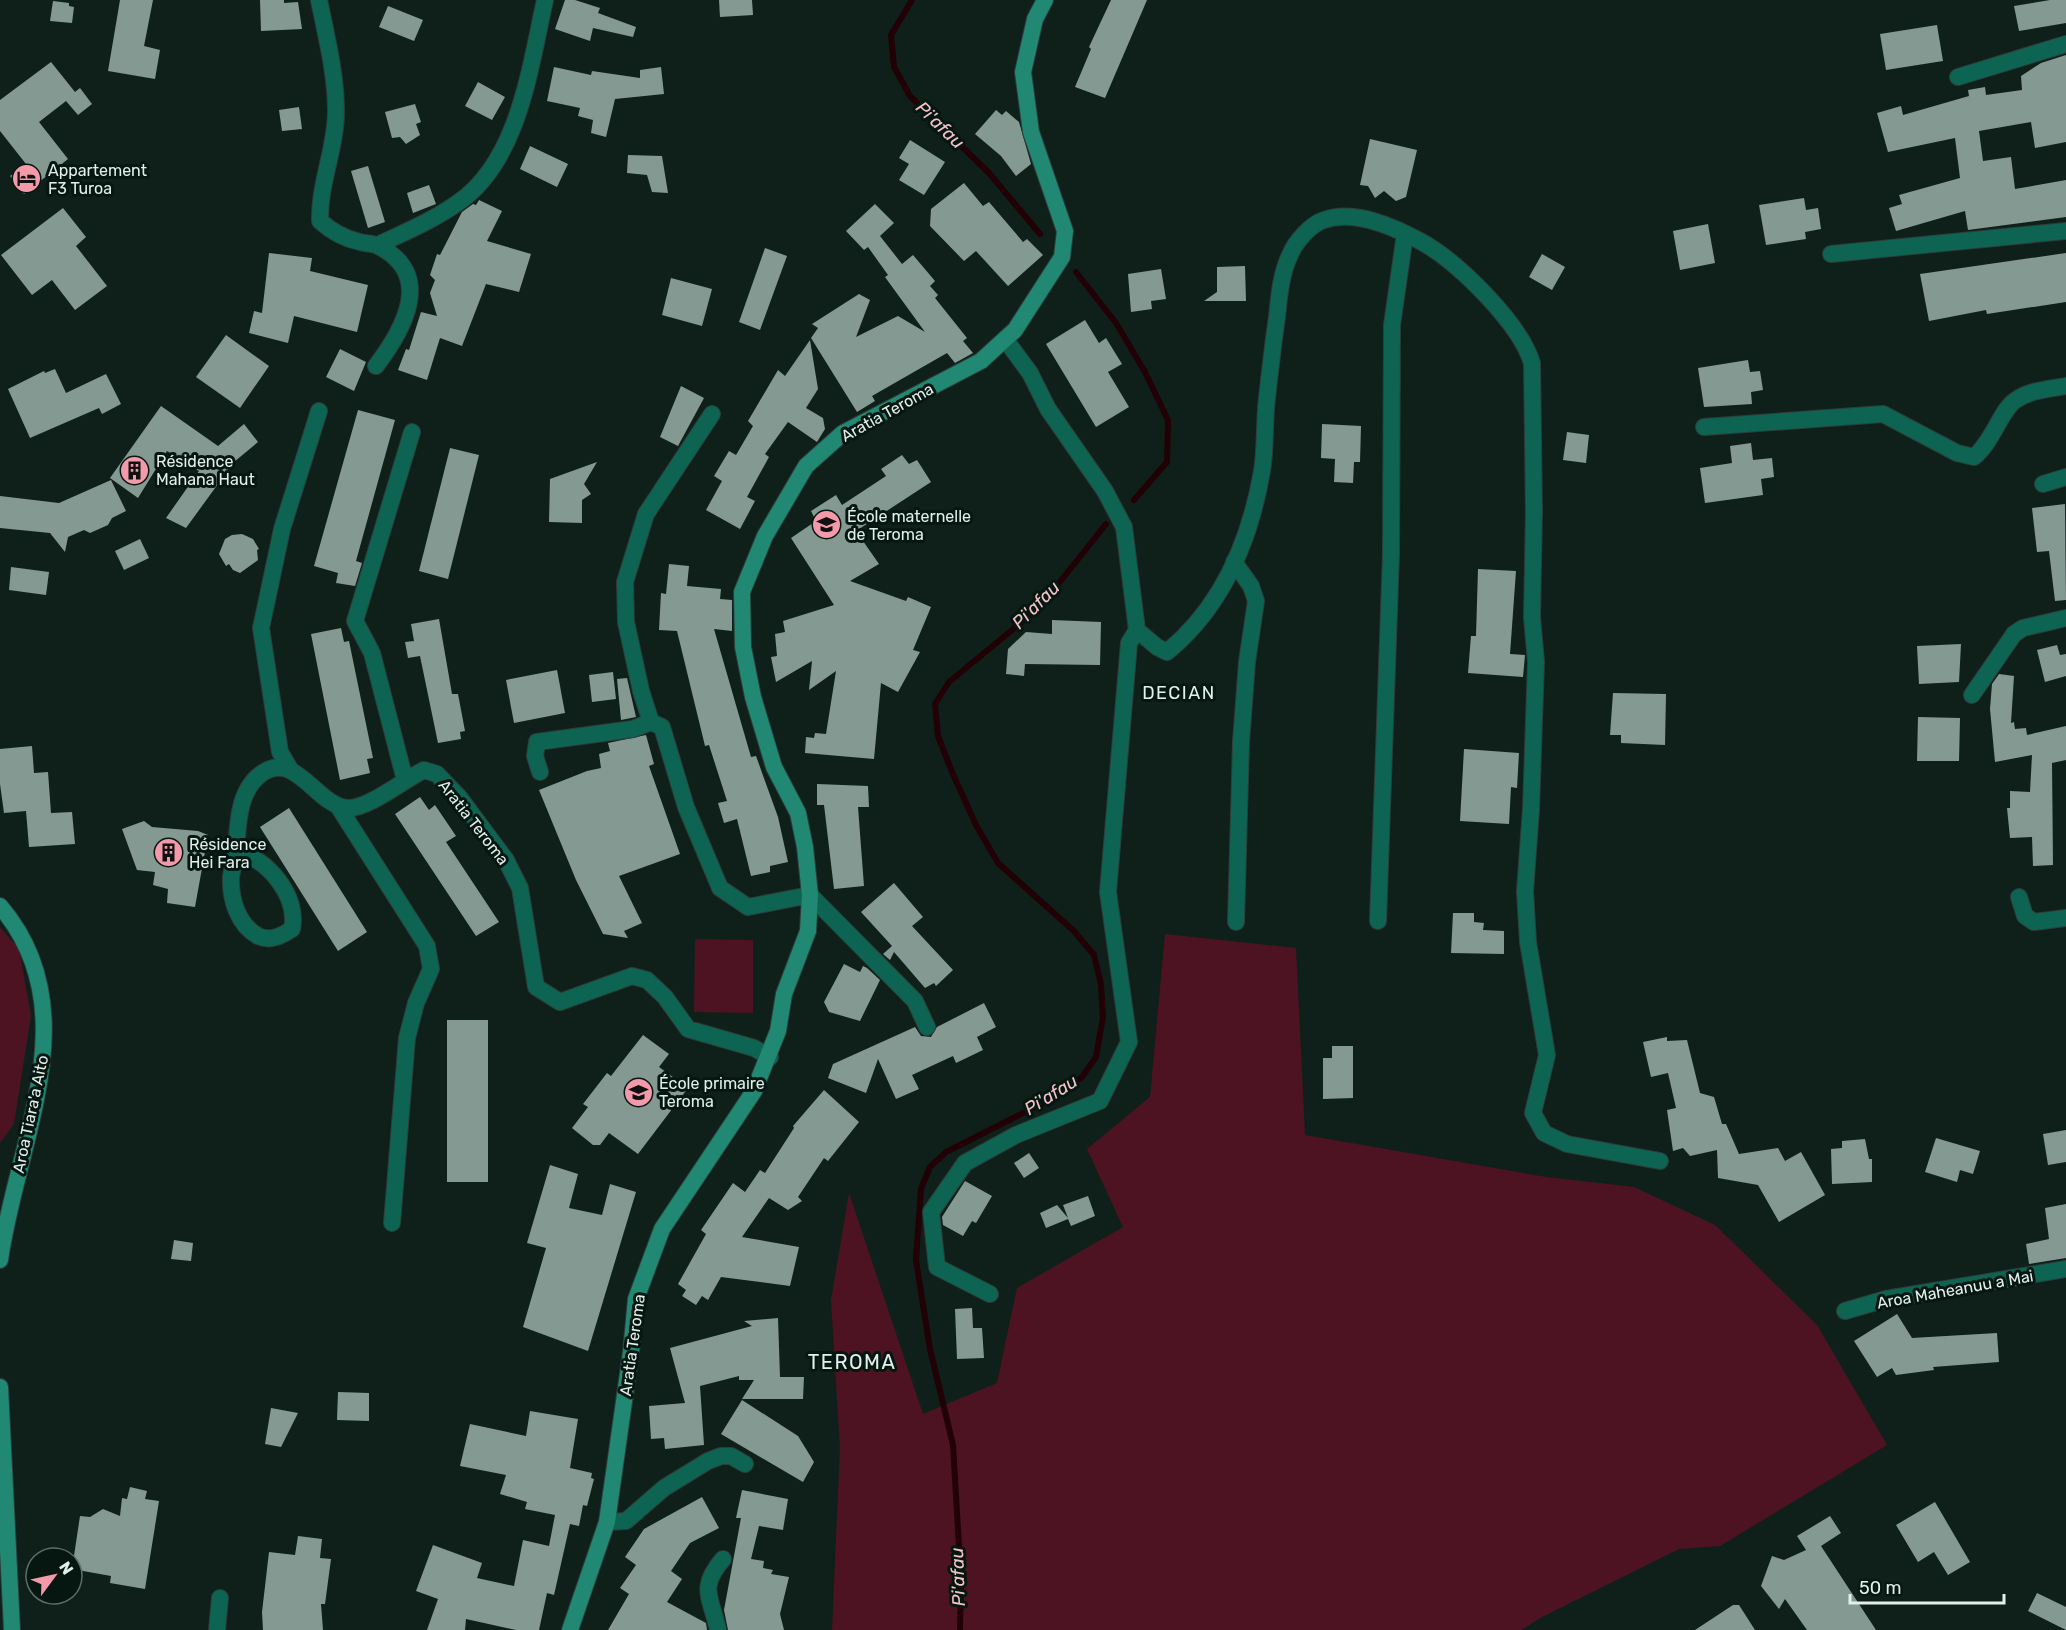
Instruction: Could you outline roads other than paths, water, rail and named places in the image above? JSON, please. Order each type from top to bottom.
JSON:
[{"type":"main road","name":"Aratia Teroma","points":[[570,1630],[607,1522],[631,1352],[636,1299],[662,1229],[754,1091],[770,1058],[778,1031],[784,994],[808,931],[810,895],[805,847],[798,813],[774,767],[753,697],[743,647],[742,592],[765,536],[806,466],[843,433],[981,361],[1015,330],[1062,257],[1065,231],[1031,132],[1023,72],[1035,19],[1045,0]]},
{"type":"main road","name":"Aroa Tiara'a Aito","points":[[0,906],[37,966],[43,996],[44,1049],[36,1102],[6,1204],[0,1260]]},
{"type":"main road","points":[[0,1387],[12,1630]]},
{"type":"street","points":[[319,0],[336,111],[333,144],[322,182],[320,221],[329,230],[358,242],[378,245],[400,264],[412,283],[411,299],[401,326],[376,366]]},
{"type":"street","points":[[378,245],[429,221],[461,201],[496,164],[505,150],[525,87],[545,0]]},
{"type":"street","points":[[1958,77],[2066,44]]},
{"type":"street","points":[[1137,630],[1157,647],[1167,652],[1185,637],[1226,584],[1251,518],[1262,470],[1267,399],[1278,306],[1290,255],[1305,233],[1324,220],[1353,218],[1384,224],[1445,258],[1513,326],[1526,344],[1532,363],[1534,532],[1532,617],[1536,662],[1531,809],[1525,891],[1528,942],[1547,1055],[1533,1113],[1544,1133],[1568,1144],[1660,1161]]},
{"type":"street","points":[[1831,254],[2066,231]]},
{"type":"street","points":[[1378,921],[1391,554],[1392,325],[1405,234]]},
{"type":"street","points":[[990,1294],[937,1268],[931,1212],[965,1163],[1016,1135],[1100,1101],[1129,1042],[1108,892],[1129,643],[1137,630],[1124,527],[1105,492],[1048,410],[1030,373],[1005,339]]},
{"type":"street","points":[[1704,427],[1883,414],[1957,453],[1974,457],[1985,448],[2013,401],[2034,392],[2066,386]]},
{"type":"street","points":[[320,411],[282,528],[261,628],[280,752],[290,769],[338,806],[427,946],[431,969],[416,1004],[407,1038],[392,1223]]},
{"type":"street","points":[[651,722],[641,691],[626,622],[625,582],[646,514],[712,414]]},
{"type":"street","points":[[405,780],[372,653],[355,621],[412,432]]},
{"type":"street","points":[[2043,484],[2066,477]]},
{"type":"street","points":[[1234,562],[1251,586],[1256,601],[1247,662],[1241,742],[1236,922]]},
{"type":"street","points":[[1972,695],[2014,634],[2023,628],[2066,618]]},
{"type":"street","points":[[540,772],[535,756],[537,742],[633,729],[651,722],[662,727],[686,807],[720,888],[748,907],[810,895],[915,1001],[927,1027]]},
{"type":"street","points":[[236,851],[260,860],[288,898],[295,916],[292,928],[285,934],[274,939],[261,938],[248,929],[240,919],[233,897],[231,876],[240,810],[250,784],[262,773],[277,766],[290,769]]},
{"type":"street","name":"Aratia Teroma","points":[[338,806],[349,808],[364,805],[424,770],[437,774],[459,797],[506,860],[520,888],[537,987],[548,997],[560,1002],[632,976],[641,976],[665,997],[688,1029],[754,1048],[770,1058]]},
{"type":"street","points":[[2019,897],[2025,916],[2034,922],[2066,918]]},
{"type":"street","name":"Aroa Maheanuu a Mai","points":[[1845,1311],[1886,1299],[2066,1269]]},
{"type":"street","points":[[607,1522],[626,1521],[664,1488],[708,1461],[722,1456],[731,1456],[745,1464]]},
{"type":"street","points":[[718,1630],[708,1592],[710,1574],[723,1559]]},
{"type":"street","points":[[217,1630],[220,1598]]},
{"type":"waterway","name":"Pi'afau","points":[[912,0],[891,35],[894,67],[910,96],[989,173],[1040,234]]},
{"type":"waterway","name":"Pi'afau","points":[[1076,272],[1116,323],[1145,372],[1168,420],[1167,462],[1134,500]]},
{"type":"waterway","name":"Pi'afau","points":[[960,1630],[961,1580],[953,1445],[930,1349],[916,1260],[921,1189],[930,1167],[946,1152],[1045,1102],[1082,1077],[1096,1057],[1103,1017],[1101,984],[1094,955],[1074,931],[998,863],[976,825],[952,772],[938,736],[935,704],[949,682],[1040,607],[1106,524]]},
{"type":"place","name":"Appartement F3 Turoa","points":[[27,179]]},
{"type":"place","name":"Résidence Mahana Haut","points":[[135,470]]},
{"type":"place","name":"École maternelle de Teroma","points":[[826,525]]},
{"type":"place","name":"Résidence Hei Fara","points":[[168,853]]},
{"type":"place","name":"École primaire Teroma","points":[[638,1092]]},
{"type":"district","name":"DECIAN","points":[[1179,693]]},
{"type":"district","name":"TEROMA","points":[[852,1362]]}]
